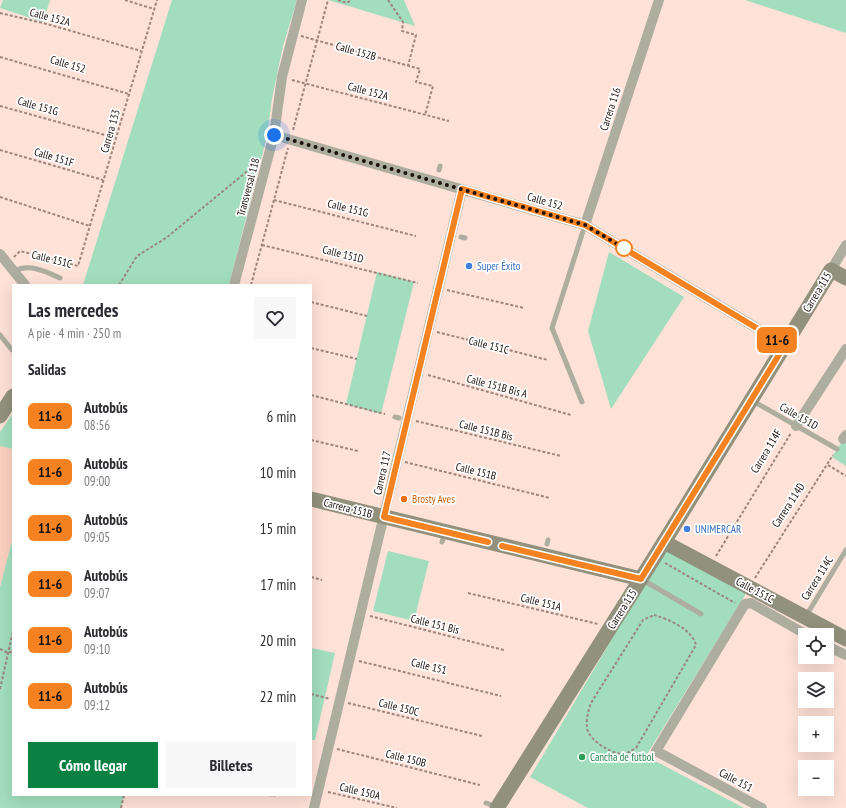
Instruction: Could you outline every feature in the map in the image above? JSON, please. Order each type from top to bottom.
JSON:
[{"type":"street","name":"Transversal 118","points":[[234,284],[274,135],[282,77],[302,0]]},
{"type":"street","name":"Carrera 116","points":[[585,225],[659,0]]},
{"type":"street","name":"Calle 152","points":[[274,135],[585,225],[785,345]]},
{"type":"street","name":"Carrera 117","points":[[314,808],[398,460],[400,418],[419,373],[462,189]]},
{"type":"street","name":"Carrera 115","points":[[491,805],[655,557],[846,245]]},
{"type":"street","points":[[0,254],[24,284]]},
{"type":"street","points":[[831,270],[846,278]]},
{"type":"street","name":"Carrera 114F","points":[[796,426],[846,349]]},
{"type":"street","points":[[0,416],[12,398]]},
{"type":"street","name":"Carrera 151B","points":[[312,499],[641,579]]},
{"type":"street","name":"Calle 151C","points":[[664,542],[846,639]]},
{"type":"street","points":[[656,751],[745,605]]},
{"type":"street","name":"Calle 151C","points":[[745,605],[798,631]]},
{"type":"street","points":[[834,650],[846,656]]},
{"type":"street","name":"Calle 151","points":[[656,751],[762,808]]},
{"type":"lane","points":[[582,402],[552,328],[585,225]]},
{"type":"lane","points":[[15,271],[19,269],[35,268],[60,278]]},
{"type":"lane","points":[[0,335],[12,350]]},
{"type":"lane","name":"Calle 151D","points":[[752,400],[837,449]]},
{"type":"lane","name":"Carrera 114C","points":[[805,617],[846,550]]},
{"type":"lane","points":[[641,579],[701,614]]},
{"type":"path","points":[[125,0],[154,8]]},
{"type":"path","name":"Carrera 133","points":[[78,266],[157,0]]},
{"type":"path","points":[[338,0],[346,3],[350,0]]},
{"type":"path","points":[[388,0],[403,22],[402,31],[416,35],[408,66]]},
{"type":"path","name":"Calle 152A","points":[[0,13],[47,24],[141,51]]},
{"type":"path","name":"Calle 152B","points":[[293,33],[420,69],[416,82],[433,86],[425,115]]},
{"type":"path","name":"Calle 152","points":[[0,57],[129,94]]},
{"type":"path","name":"Calle 152A","points":[[282,77],[449,121]]},
{"type":"path","name":"Calle 151G","points":[[0,106],[116,138]]},
{"type":"path","name":"Calle 151F","points":[[0,150],[103,180]]},
{"type":"path","points":[[120,284],[137,256],[166,238],[261,160],[267,161]]},
{"type":"path","points":[[0,197],[90,226]]},
{"type":"path","name":"Calle 151G","points":[[274,200],[416,236]]},
{"type":"path","name":"Calle 151D","points":[[262,245],[418,283]]},
{"type":"path","name":"Calle 151C","points":[[7,262],[20,251],[78,266]]},
{"type":"path","points":[[439,288],[524,308]]},
{"type":"path","points":[[312,302],[367,316]]},
{"type":"path","name":"Calle 151C","points":[[429,330],[548,360]]},
{"type":"path","points":[[312,348],[357,359]]},
{"type":"path","name":"Calle 151B Bis A","points":[[419,373],[571,415]]},
{"type":"path","points":[[312,395],[385,414]]},
{"type":"path","name":"Calle 151B Bis","points":[[400,418],[561,456]]},
{"type":"path","name":"Carrera 114F","points":[[710,566],[796,426]]},
{"type":"path","points":[[312,440],[358,452]]},
{"type":"path","name":"Carrera 114D","points":[[749,587],[837,449]]},
{"type":"path","name":"Calle 151B","points":[[398,460],[550,498]]},
{"type":"path","points":[[828,465],[846,476]]},
{"type":"path","points":[[655,557],[745,605]]},
{"type":"path","points":[[312,577],[322,580]]},
{"type":"path","name":"Calle 151A","points":[[468,593],[610,627]]},
{"type":"path","name":"Calle 151 Bis","points":[[361,614],[504,650]]},
{"type":"path","points":[[630,752],[636,748],[696,645],[695,639],[689,632],[662,617],[654,615],[643,620],[591,703],[588,713],[587,727],[592,738],[604,747],[620,754],[630,752],[639,757],[646,757],[656,751]]},
{"type":"path","points":[[0,689],[12,636]]},
{"type":"path","points":[[0,649],[8,654]]},
{"type":"path","points":[[8,654],[12,652]]},
{"type":"path","name":"Calle 151","points":[[350,659],[501,696]]},
{"type":"path","name":"Calle 150C","points":[[312,694],[482,736]]},
{"type":"path","name":"Calle 150B","points":[[329,747],[480,785]]},
{"type":"path","name":"Calle 150A","points":[[319,790],[397,808]]},
{"type":"path","points":[[121,808],[124,796]]},
{"type":"shaded area","points":[[0,446],[12,449],[12,541],[0,587]]},
{"type":"green space","points":[[3,0],[50,0],[43,22],[0,8]]},
{"type":"green space","points":[[172,0],[297,0],[283,46],[272,99],[267,136],[229,284],[83,284]]},
{"type":"green space","points":[[328,0],[404,0],[415,26]]},
{"type":"green space","points":[[745,0],[846,0],[846,33]]},
{"type":"green space","points":[[609,252],[684,297],[611,409],[588,331]]},
{"type":"green space","points":[[377,272],[414,282],[381,414],[346,404]]},
{"type":"green space","points":[[12,414],[12,449],[0,446],[0,432]]},
{"type":"green space","points":[[846,435],[846,466],[832,457]]},
{"type":"green space","points":[[12,541],[12,796],[124,796],[121,808],[0,808],[0,587]]},
{"type":"green space","points":[[666,548],[747,592],[646,756],[744,808],[588,808],[530,777]]},
{"type":"green space","points":[[388,551],[429,561],[414,621],[373,611]]},
{"type":"green space","points":[[312,648],[335,653],[315,740],[312,740]]},
{"type":"bus line","name":"11-6","points":[[488,542],[384,517],[462,189],[585,225],[785,345],[641,579],[502,546]]},
{"type":"place","name":"Super Éxito","points":[[469,266]]},
{"type":"place","name":"Brosty Aves","points":[[404,499]]},
{"type":"place","name":"UNIMERCAR","points":[[687,529]]},
{"type":"place","name":"Cancha de futbol","points":[[582,757]]},
{"type":"route","points":[[274,135],[585,225],[624,248]]}]
